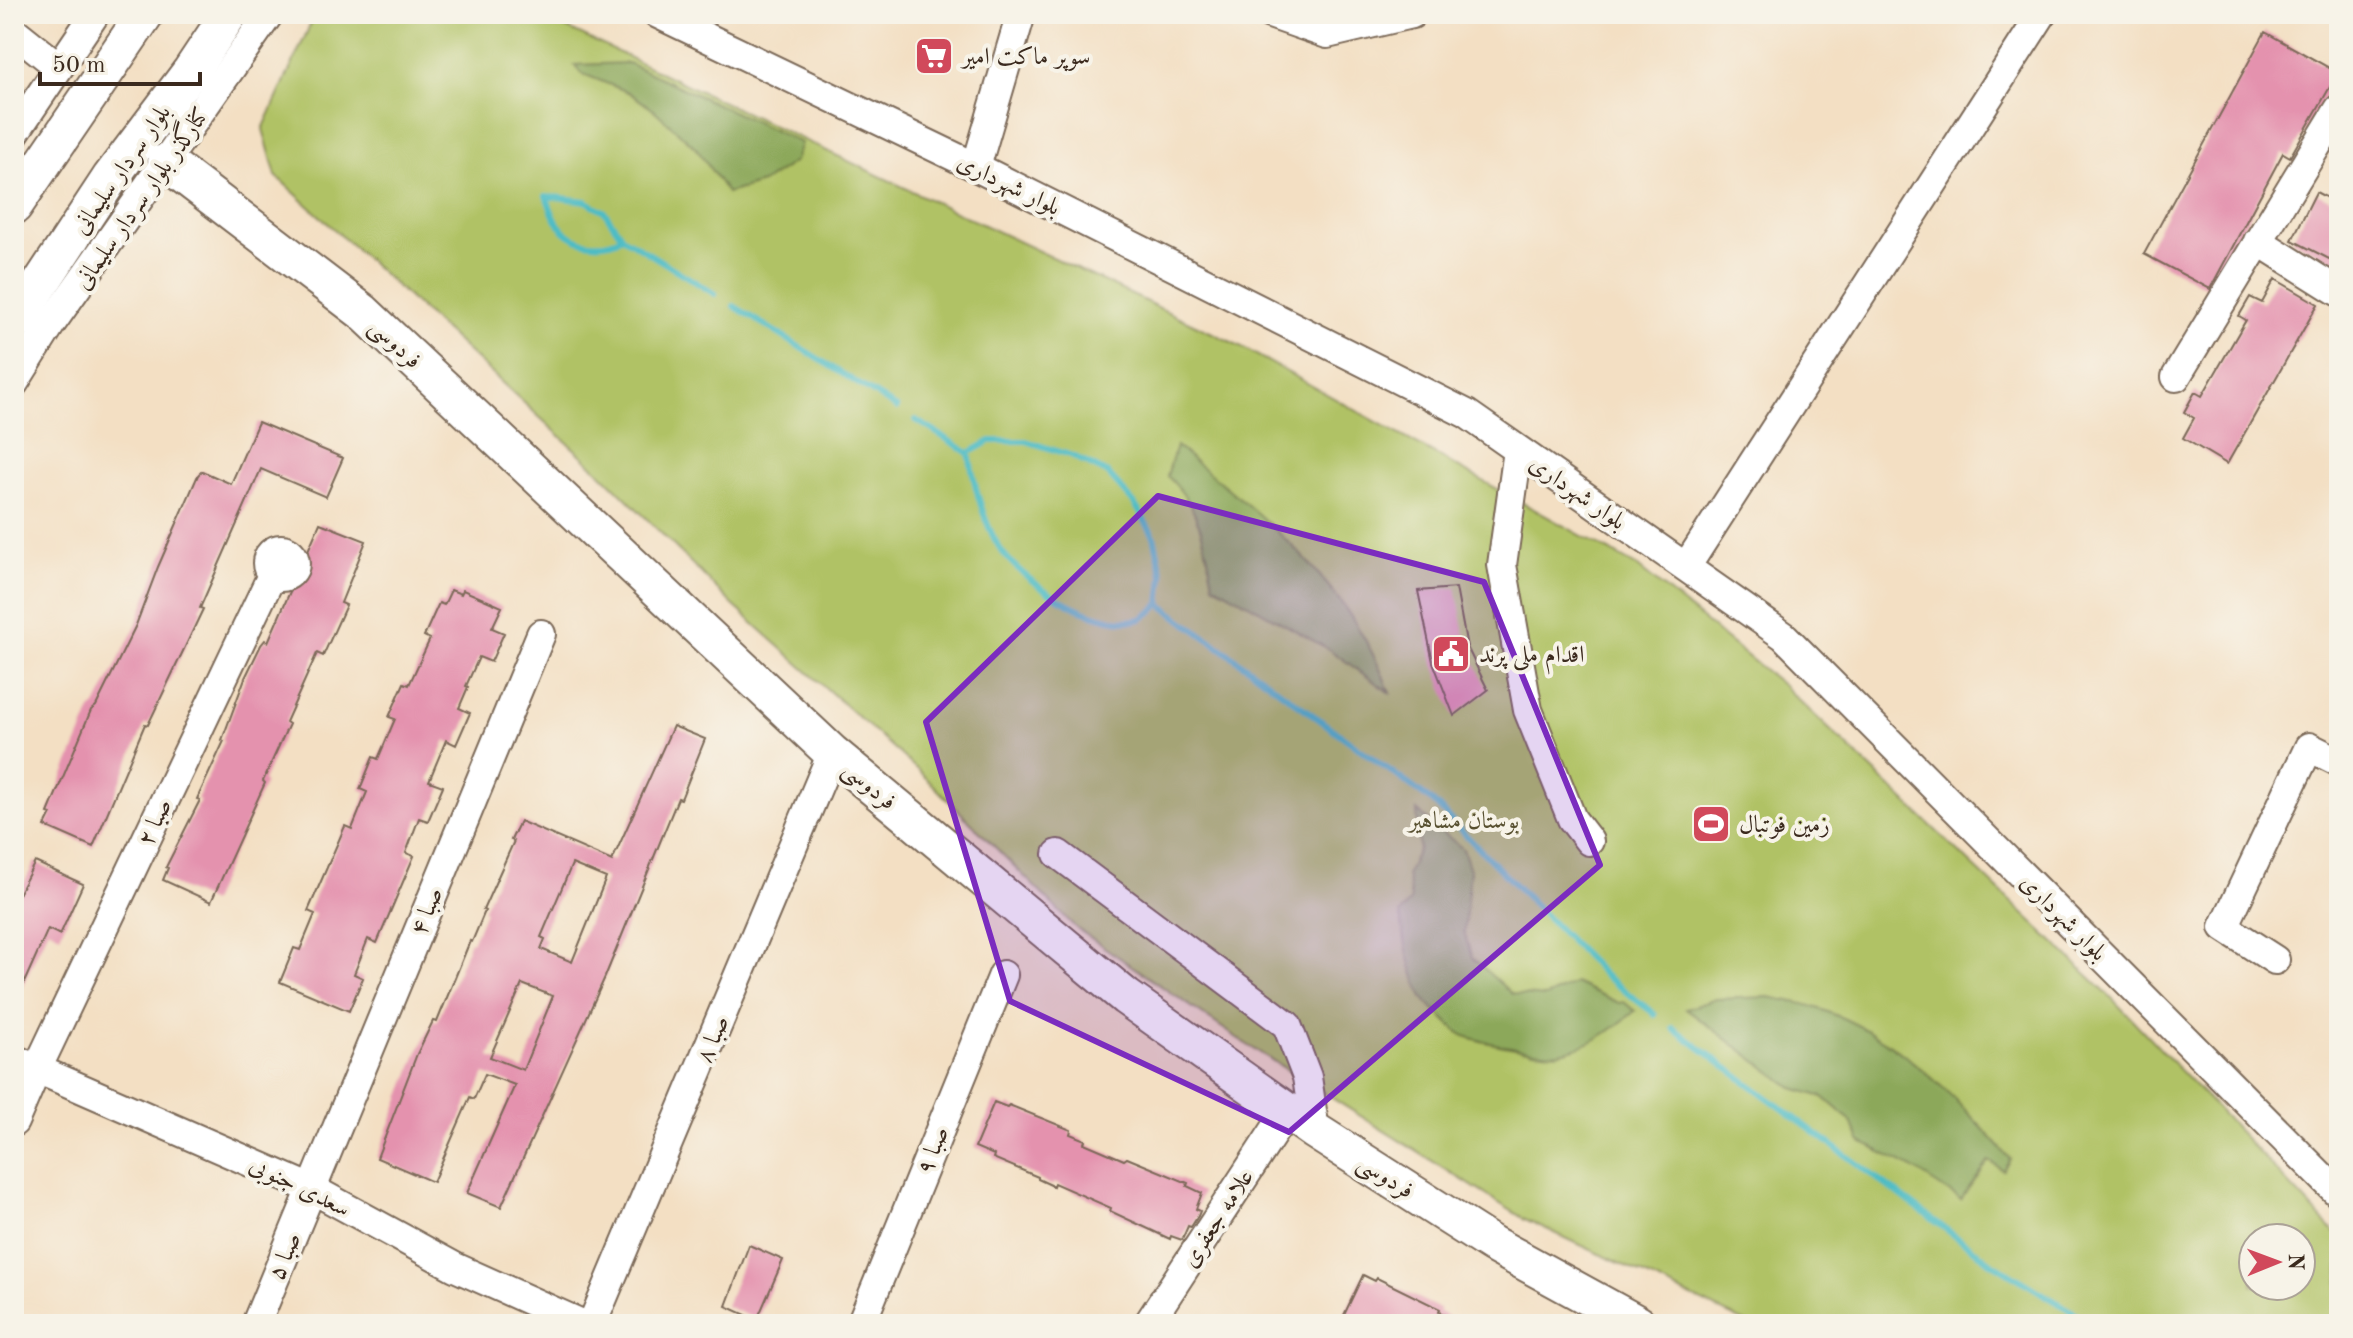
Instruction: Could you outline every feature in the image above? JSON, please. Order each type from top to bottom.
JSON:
[{"type":"main road","points":[[14,206],[145,14]]},
{"type":"main road","name":"بلوار سردار سلیمانی","points":[[14,324],[111,177],[191,71],[245,23]]},
{"type":"main road","name":"فردوسی","points":[[166,162],[363,312],[832,753],[1126,997],[1301,1122],[1492,1244],[1638,1324]]},
{"type":"street","points":[[14,134],[95,14]]},
{"type":"street","name":"کنارگذر بلوار سردار سلیمانی","points":[[14,383],[51,324],[166,162],[245,23],[269,14]]},
{"type":"street","name":"بلوار شهرداری","points":[[658,14],[976,167],[1467,414],[1686,567],[1784,636],[2339,1194]]},
{"type":"street","points":[[976,167],[1021,14]]},
{"type":"street","points":[[1270,14],[1327,34],[1412,14]]},
{"type":"street","points":[[1686,567],[2042,14]]},
{"type":"street","points":[[14,31],[59,67]]},
{"type":"street","points":[[2176,377],[2339,109]]},
{"type":"street","points":[[2258,241],[2339,292]]},
{"type":"street","points":[[1518,450],[1502,565],[1528,710],[1572,819],[1589,841]]},
{"type":"street","name":"صبا ۲","points":[[14,1122],[25,1064],[272,575]]},
{"type":"street","name":"صبا ۴","points":[[312,1189],[541,634]]},
{"type":"street","points":[[2275,960],[2224,927],[2309,747],[2339,762]]},
{"type":"street","name":"صبا ۸","points":[[592,1324],[832,753]]},
{"type":"street","points":[[1058,854],[1287,1025],[1307,1077],[1301,1122]]},
{"type":"street","name":"صبا ۹","points":[[861,1324],[1003,975]]},
{"type":"street","name":"سعدی جنوبی","points":[[25,1064],[312,1189],[455,1267],[582,1324]]},
{"type":"street","name":"علامه جعفری","points":[[1148,1324],[1301,1122]]},
{"type":"street","name":"صبا ۵","points":[[256,1324],[312,1189]]},
{"type":"highlighted area","points":[[1158,496],[1484,582],[1600,865],[1289,1132],[1010,1001],[926,722]]},
{"type":"green space","name":"بوستان مشاهیر","points":[[321,14],[537,14],[1240,346],[1638,567],[1785,687],[2108,994],[2339,1237],[2339,1324],[1749,1324],[1523,1218],[1246,1044],[1076,928],[922,774],[733,605],[604,476],[276,176],[263,129],[312,21]]},
{"type":"green space","points":[[628,63],[801,143],[795,161],[762,183],[727,193],[696,148],[654,110],[628,92],[583,74],[574,65]]},
{"type":"green space","points":[[1176,446],[1272,527],[1328,585],[1352,617],[1390,693],[1330,650],[1213,584],[1204,540],[1194,512],[1167,476]]},
{"type":"green space","points":[[1417,811],[1463,849],[1470,870],[1464,932],[1472,958],[1512,994],[1546,997],[1575,983],[1619,1003],[1624,1002],[1635,1011],[1591,1042],[1560,1052],[1527,1050],[1482,1041],[1463,1035],[1448,1023],[1425,1000],[1418,987],[1408,957],[1400,914],[1411,900],[1407,874],[1419,848]]},
{"type":"green space","points":[[1768,997],[1811,1006],[1846,1019],[1899,1051],[1969,1113],[2010,1159],[2003,1170],[1989,1161],[1961,1200],[1911,1167],[1861,1142],[1850,1120],[1823,1097],[1793,1088],[1686,1009],[1716,999]]},
{"type":"building","points":[[2265,32],[2338,73],[2290,157],[2283,153],[2210,289],[2144,254]]},
{"type":"building","points":[[2316,192],[2339,204],[2339,264],[2292,240]]},
{"type":"building","points":[[2275,279],[2318,304],[2227,464],[2183,438],[2194,418],[2184,412],[2195,392],[2202,396],[2246,320],[2239,316],[2250,297],[2262,303]]},
{"type":"building","points":[[258,422],[343,458],[326,497],[261,469],[200,608],[203,609],[148,725],[145,724],[93,847],[45,826],[91,710],[96,706],[136,625],[198,475],[202,471],[231,484]]},
{"type":"building","points":[[320,523],[366,541],[341,603],[346,605],[323,656],[317,653],[286,722],[289,724],[263,781],[265,783],[211,902],[163,880],[166,867],[200,800],[197,799],[224,741],[245,678],[261,645],[265,640],[268,642]]},
{"type":"building","name":"اقدام ملی پرند","points":[[1456,588],[1467,647],[1488,690],[1454,716],[1433,662],[1418,591]]},
{"type":"building","points":[[451,590],[461,594],[463,590],[502,607],[492,628],[504,633],[491,662],[479,657],[466,686],[459,708],[470,713],[456,745],[446,740],[429,781],[443,786],[428,821],[419,818],[406,853],[414,856],[377,943],[368,939],[354,974],[363,978],[349,1011],[280,982],[294,948],[300,950],[315,914],[308,911],[345,826],[352,829],[367,792],[360,789],[373,757],[378,759],[395,719],[389,717],[404,683],[409,685],[430,639],[424,636],[439,603],[444,605]]},
{"type":"building","points":[[673,726],[705,739],[605,977],[501,1207],[467,1193],[515,1085],[485,1074],[474,1099],[470,1097],[433,1182],[377,1158],[417,1054],[433,1021],[437,1022],[520,821],[612,861]],"holes":[[[572,864],[606,878],[572,962],[541,949],[545,939],[541,937]],[[522,984],[553,996],[523,1070],[490,1057]]]},
{"type":"building","points":[[35,862],[83,884],[60,935],[48,929],[14,1005],[14,902]]},
{"type":"building","points":[[994,1102],[1071,1130],[1070,1134],[1085,1140],[1084,1143],[1188,1183],[1187,1186],[1202,1193],[1196,1209],[1200,1211],[1198,1216],[1191,1227],[1188,1226],[1182,1240],[1171,1236],[1170,1239],[1110,1211],[1111,1208],[993,1158],[994,1155],[975,1147]]},
{"type":"building","points":[[749,1245],[783,1260],[757,1320],[726,1306]]},
{"type":"building","points":[[1363,1275],[1375,1281],[1377,1278],[1463,1324],[1363,1324],[1344,1315]]},
{"type":"waterway","points":[[546,196],[586,201],[604,211],[622,237],[715,294]]},
{"type":"waterway","points":[[546,196],[557,222],[572,237],[589,243],[606,243],[622,237]]},
{"type":"waterway","points":[[734,306],[897,408]]},
{"type":"waterway","points":[[916,420],[969,453],[976,489],[988,525],[999,547],[1024,574],[1062,600],[1104,618],[1123,621],[1141,619],[1160,604],[1433,802],[1605,976],[1655,1014]]},
{"type":"waterway","points":[[969,453],[990,441],[1026,441],[1073,456],[1108,474],[1134,503],[1154,536],[1163,576],[1160,604]]},
{"type":"waterway","points":[[1673,1028],[1989,1261],[2093,1324]]},
{"type":"place","name":"سوپر ماکت امیر","points":[[934,56]]},
{"type":"place","name":"اقدام ملی پرند","points":[[1451,654]]},
{"type":"place","name":"زمین فوتبال","points":[[1711,824]]}]
